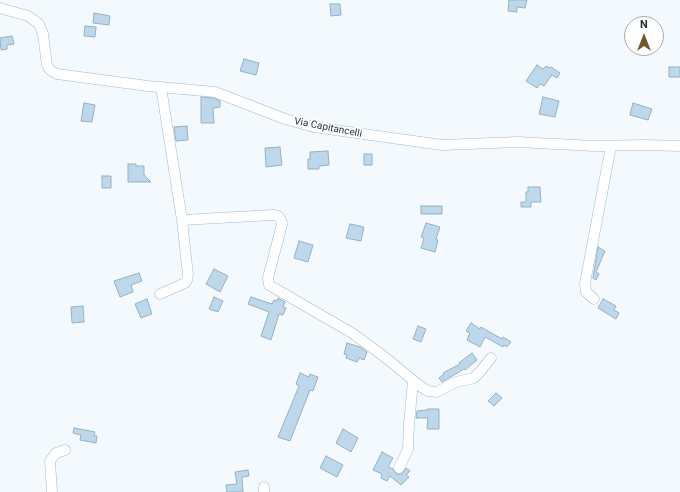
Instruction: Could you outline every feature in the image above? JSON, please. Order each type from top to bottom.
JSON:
[{"type":"street","name":"Via Capitancelli","points":[[0,8],[30,17],[39,24],[42,31],[47,65],[54,73],[63,76],[218,92],[285,119],[314,127],[425,144],[452,145],[518,142],[611,146],[680,146]]},
{"type":"street","points":[[160,294],[181,286],[187,280],[188,275],[182,220],[161,87]]},
{"type":"street","points":[[594,299],[586,292],[585,283],[611,146]]},
{"type":"street","points":[[182,220],[273,215],[278,216],[282,223],[268,278],[269,285],[349,331],[383,355],[413,381],[428,391],[440,391],[456,382],[475,377],[491,358]]},
{"type":"street","points":[[399,468],[408,449],[413,381]]},
{"type":"street","points":[[52,492],[50,462],[56,453],[65,450]]},
{"type":"building","points":[[509,0],[527,0],[525,8],[517,7],[517,12],[508,11]]},
{"type":"building","points":[[330,4],[340,4],[341,15],[331,16]]},
{"type":"building","points":[[94,13],[110,16],[109,25],[93,23]]},
{"type":"building","points":[[85,26],[96,27],[95,37],[84,36]]},
{"type":"building","points":[[12,36],[14,44],[7,45],[7,49],[1,50],[0,38]]},
{"type":"building","points":[[244,59],[259,63],[256,75],[240,71]]},
{"type":"building","points":[[537,65],[543,69],[546,66],[551,67],[560,73],[557,78],[552,75],[544,86],[540,84],[537,88],[526,81]]},
{"type":"building","points":[[669,67],[680,67],[680,77],[669,77]]},
{"type":"building","points":[[201,97],[214,98],[220,101],[220,107],[213,108],[214,123],[201,123]]},
{"type":"building","points":[[543,97],[559,101],[555,117],[539,114]]},
{"type":"building","points":[[84,103],[95,105],[92,122],[81,121]]},
{"type":"building","points":[[633,103],[652,109],[648,120],[630,115]]},
{"type":"building","points":[[187,126],[188,140],[176,141],[174,127]]},
{"type":"building","points":[[280,147],[282,165],[266,167],[265,148]]},
{"type":"building","points":[[328,151],[329,165],[319,166],[319,169],[308,169],[310,152]]},
{"type":"building","points":[[364,154],[372,154],[372,165],[364,165]]},
{"type":"building","points":[[128,164],[144,166],[144,175],[151,182],[128,182]]},
{"type":"building","points":[[102,176],[111,176],[111,188],[102,188]]},
{"type":"building","points":[[528,187],[540,187],[541,202],[531,202],[531,207],[521,207],[521,202],[526,202],[526,192],[528,192]]},
{"type":"building","points":[[421,206],[442,206],[442,214],[421,214]]},
{"type":"building","points":[[426,223],[440,227],[436,239],[438,240],[435,252],[421,248],[424,238],[421,237]]},
{"type":"building","points":[[350,224],[364,227],[361,241],[346,238]]},
{"type":"building","points":[[299,241],[313,245],[308,262],[294,258]]},
{"type":"building","points":[[598,247],[605,251],[596,272],[599,274],[596,280],[593,278]]},
{"type":"building","points":[[214,269],[228,276],[220,292],[206,284]]},
{"type":"building","points":[[139,273],[142,281],[131,285],[133,292],[120,297],[114,281]]},
{"type":"building","points":[[214,297],[223,301],[218,312],[209,309]]},
{"type":"building","points":[[251,297],[272,304],[274,300],[277,301],[278,298],[285,302],[283,307],[286,308],[283,315],[279,314],[271,340],[261,336],[269,312],[248,304]]},
{"type":"building","points":[[147,299],[152,314],[141,318],[135,304]]},
{"type":"building","points":[[603,299],[616,306],[614,310],[619,313],[616,319],[598,308]]},
{"type":"building","points":[[83,306],[84,322],[72,323],[71,307]]},
{"type":"building","points":[[471,323],[480,329],[481,327],[502,339],[503,337],[511,342],[507,347],[504,345],[503,347],[485,337],[480,347],[467,340],[470,333],[466,331]]},
{"type":"building","points":[[418,326],[426,329],[421,342],[413,339]]},
{"type":"building","points":[[347,343],[360,347],[367,352],[364,360],[359,358],[357,362],[346,358],[347,355],[344,354]]},
{"type":"building","points":[[472,353],[477,360],[465,370],[464,369],[442,382],[439,378],[444,374],[443,373],[460,364],[459,363]]},
{"type":"building","points":[[300,373],[309,377],[310,374],[318,377],[313,391],[310,390],[290,441],[278,437],[299,386],[296,384]]},
{"type":"building","points":[[496,393],[502,398],[494,406],[488,401]]},
{"type":"building","points":[[439,409],[439,429],[427,429],[428,418],[416,418],[417,411]]},
{"type":"building","points":[[74,428],[95,432],[94,436],[97,436],[96,443],[80,440],[81,435],[73,433]]},
{"type":"building","points":[[343,429],[358,438],[351,452],[336,443]]},
{"type":"building","points":[[382,452],[393,458],[388,467],[393,469],[396,474],[402,474],[406,468],[410,471],[406,475],[409,477],[401,485],[390,476],[387,481],[381,478],[382,474],[373,470]]},
{"type":"building","points":[[326,456],[343,465],[337,477],[320,468]]},
{"type":"building","points":[[248,470],[249,476],[242,477],[243,492],[227,492],[226,485],[237,484],[235,472]]}]
